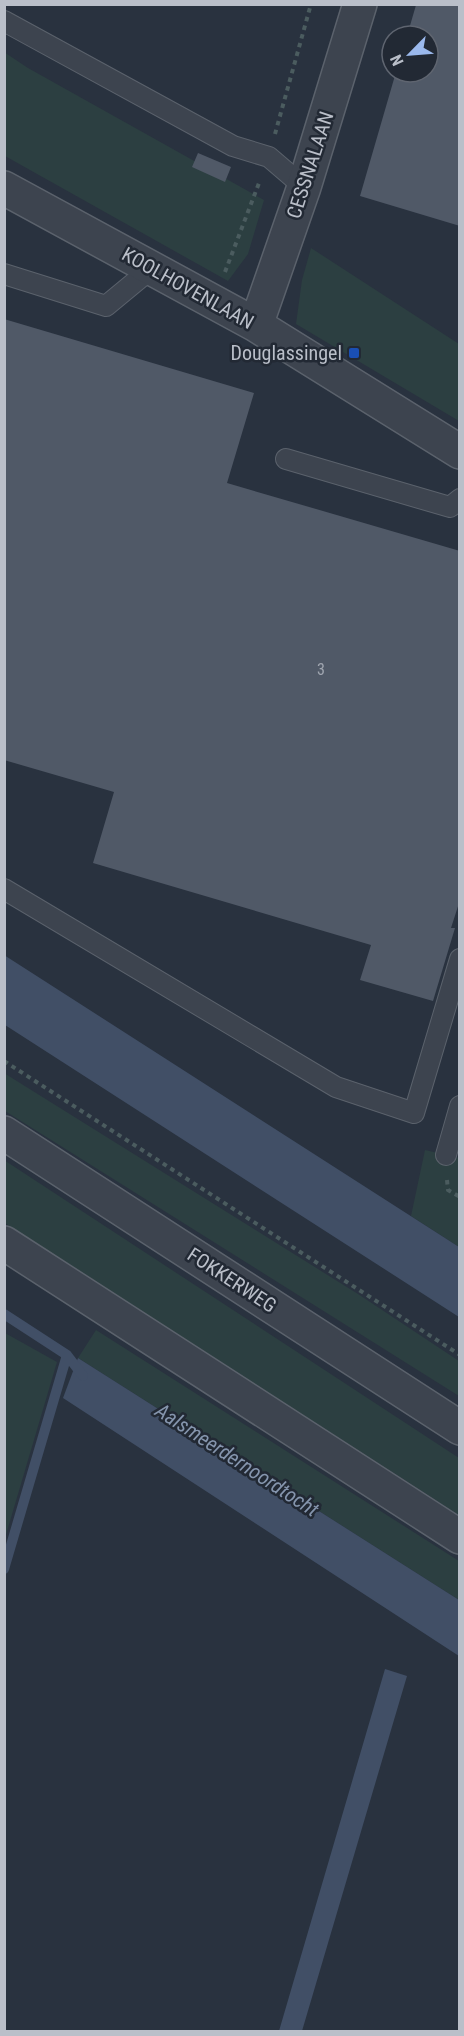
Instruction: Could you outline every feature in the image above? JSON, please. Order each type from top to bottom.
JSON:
[{"type":"street","name":"CESSNALAAN","points":[[256,325],[304,187],[360,4]]},
{"type":"street","name":"KOOLHOVENLAAN","points":[[4,188],[256,325],[459,452]]},
{"type":"street","name":"FOKKERWEG","points":[[4,1133],[459,1428]]},
{"type":"street","points":[[4,1243],[459,1537]]},
{"type":"lane","points":[[4,21],[233,146],[269,158],[304,187]]},
{"type":"lane","points":[[4,274],[105,306],[152,268]]},
{"type":"lane","points":[[286,459],[450,507],[459,499]]},
{"type":"lane","points":[[4,889],[336,1087],[414,1113],[459,958]]},
{"type":"lane","points":[[446,1155],[459,1106]]},
{"type":"path","points":[[4,1061],[459,1355]]},
{"type":"shaded area","points":[[4,52],[28,68],[264,200],[248,254],[228,281],[5,156]]},
{"type":"shaded area","points":[[311,248],[459,344],[459,421],[296,324],[302,280]]},
{"type":"shaded area","points":[[4,1073],[358,1294],[459,1361],[459,1396],[5,1111]]},
{"type":"shaded area","points":[[425,1150],[459,1158],[459,1247],[411,1216]]},
{"type":"shaded area","points":[[4,1160],[459,1458],[459,1515],[5,1223]]},
{"type":"shaded area","points":[[96,1330],[459,1561],[459,1600],[78,1358]]},
{"type":"shaded area","points":[[5,1333],[57,1362],[5,1538]]},
{"type":"water","points":[[4,955],[459,1247],[459,1317],[5,1025]]},
{"type":"water","points":[[78,1358],[459,1600],[459,1656],[63,1398]]},
{"type":"water","points":[[385,1669],[407,1676],[302,2031],[279,2031]]},
{"type":"building","points":[[416,5],[460,5],[460,226],[360,196],[393,84],[440,84],[440,24],[410,24]]},
{"type":"building","points":[[198,153],[231,167],[225,182],[192,167]]},
{"type":"building","points":[[4,319],[254,393],[227,483],[460,551],[460,900],[451,928],[455,928],[433,1001],[360,980],[371,945],[93,863],[114,792],[4,760]]},
{"type":"waterway","name":"Aalsmeerdernoordtocht","points":[[4,1314],[67,1355],[83,1376]]},
{"type":"waterway","points":[[4,1569],[67,1355]]},
{"type":"place","name":"Douglassingel","points":[[354,353]]}]
